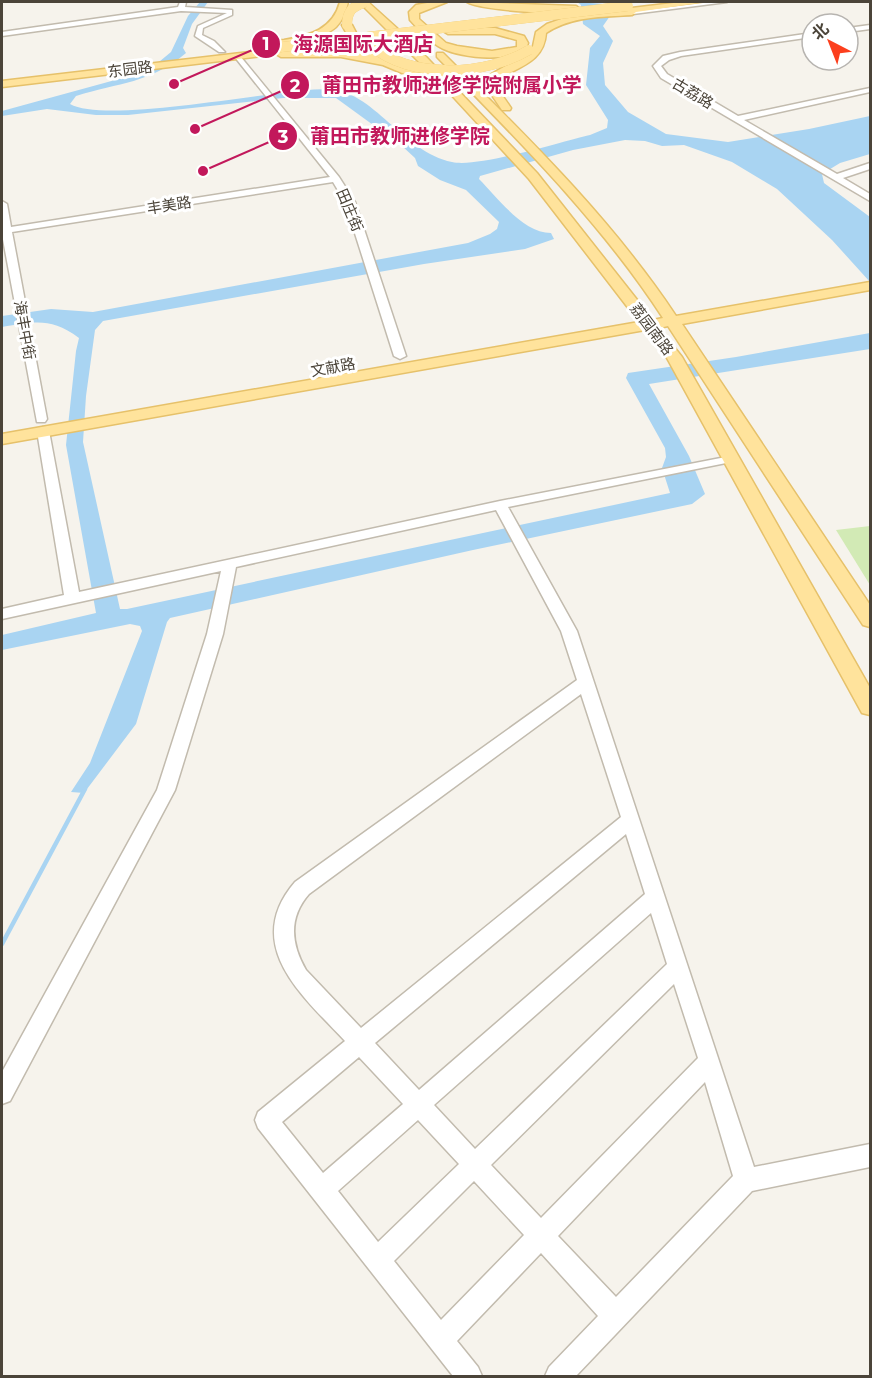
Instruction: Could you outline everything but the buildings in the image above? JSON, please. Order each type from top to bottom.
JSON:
[{"type":"main road","points":[[138,63],[290,42],[314,36],[330,27],[344,2]]},
{"type":"main road","points":[[353,2],[369,17],[372,26],[371,46],[382,57],[397,62],[442,69],[495,65],[522,57],[548,27],[629,6]]},
{"type":"main road","points":[[364,2],[353,7],[346,15],[347,25],[361,51],[430,80],[456,94]]},
{"type":"main road","name":"荔园南路","points":[[364,2],[521,163],[674,357],[870,707]]},
{"type":"main road","points":[[411,22],[414,12],[419,7],[443,2]]},
{"type":"main road","points":[[427,29],[475,19],[486,13],[486,10],[479,6],[460,2]]},
{"type":"main road","points":[[471,2],[548,10],[702,2]]},
{"type":"main road","points":[[494,2],[548,10]]},
{"type":"main road","points":[[258,52],[427,29],[662,2]]},
{"type":"main road","points":[[258,52],[448,31],[629,6]]},
{"type":"main road","points":[[407,11],[411,22],[444,45],[491,88],[525,130],[530,147]]},
{"type":"main road","name":"荔园南路","points":[[411,22],[543,160],[594,218],[669,314],[853,590],[870,620]]},
{"type":"main road","points":[[444,45],[470,54],[498,54],[521,49],[523,43],[521,38],[511,34],[474,30],[448,31]]},
{"type":"main road","points":[[491,88],[492,78],[497,73],[536,53],[540,47],[541,36]]},
{"type":"main road","points":[[290,42],[302,53]]},
{"type":"main road","name":"东园路","points":[[2,84],[258,52]]},
{"type":"main road","name":"东园路","points":[[2,79],[258,52]]},
{"type":"main road","points":[[187,62],[302,53],[341,54],[388,63]]},
{"type":"main road","points":[[2,439],[42,425],[867,281]]},
{"type":"main road","name":"文献路","points":[[2,426],[42,425],[400,356],[645,319]]},
{"type":"street","points":[[225,2],[230,11]]},
{"type":"street","points":[[629,6],[724,2]]},
{"type":"street","points":[[2,34],[182,7],[230,11]]},
{"type":"street","points":[[222,50],[212,42],[198,36],[198,32],[200,27],[230,14],[230,11]]},
{"type":"street","name":"古荔路","points":[[800,38],[682,56],[671,59],[664,66],[671,77],[870,196]]},
{"type":"street","name":"田庄街","points":[[237,58],[336,179],[350,202],[400,356]]},
{"type":"street","points":[[741,120],[870,90]]},
{"type":"street","points":[[836,175],[870,166]]},
{"type":"street","name":"丰美路","points":[[4,230],[336,179]]},
{"type":"street","name":"海丰中街","points":[[2,204],[4,230],[22,312],[42,425],[80,596]]},
{"type":"street","points":[[2,614],[230,562],[502,508],[656,472],[731,458]]},
{"type":"street","points":[[502,508],[569,631],[710,1061],[746,1180]]},
{"type":"street","points":[[2,1093],[166,790],[215,634],[230,562]]},
{"type":"street","points":[[586,682],[292,898],[285,922],[284,946],[299,977],[616,1316]]},
{"type":"street","points":[[469,1377],[266,1120],[631,819]]},
{"type":"street","points":[[321,1190],[656,897]]},
{"type":"street","points":[[377,1260],[679,966]]},
{"type":"street","points":[[440,1340],[710,1061]]},
{"type":"street","points":[[558,1377],[746,1180],[870,1156]]},
{"type":"green space","points":[[870,526],[870,585],[836,530]]},
{"type":"water","points":[[200,2],[208,2],[192,24],[183,48],[186,53],[147,77],[76,96],[70,104],[90,109],[119,111],[328,89],[344,92],[359,99],[418,147],[434,156],[464,163],[499,158],[590,135],[607,128],[608,120],[586,85],[590,48],[600,36],[583,24],[581,5],[577,2],[604,4],[610,16],[603,26],[613,41],[603,63],[605,85],[628,112],[666,134],[728,142],[809,129],[870,116],[870,154],[840,163],[822,174],[824,183],[870,217],[870,282],[832,240],[777,189],[732,162],[684,145],[662,146],[645,141],[625,140],[573,150],[480,176],[479,179],[521,221],[541,231],[551,233],[554,239],[525,249],[424,264],[103,321],[95,330],[86,396],[83,442],[120,609],[670,493],[662,468],[666,457],[665,448],[626,378],[628,373],[736,357],[870,333],[870,349],[649,384],[689,456],[705,494],[692,504],[170,618],[136,724],[84,793],[71,792],[90,763],[142,631],[140,626],[130,624],[2,650],[2,635],[96,613],[66,445],[79,338],[51,324],[33,323],[2,327],[2,316],[51,309],[93,312],[468,243],[490,234],[497,229],[499,222],[466,190],[440,180],[418,166],[415,158],[402,146],[336,98],[283,98],[128,115],[96,115],[47,109],[2,116],[2,111],[148,71],[171,52],[188,16]]},
{"type":"waterway","points":[[2,944],[85,789]]},
{"type":"place","name":"海源国际大酒店","points":[[174,84]]},
{"type":"place","name":"莆田市教师进修学院附属小学","points":[[195,129]]},
{"type":"place","name":"莆田市教师进修学院","points":[[203,171]]}]
